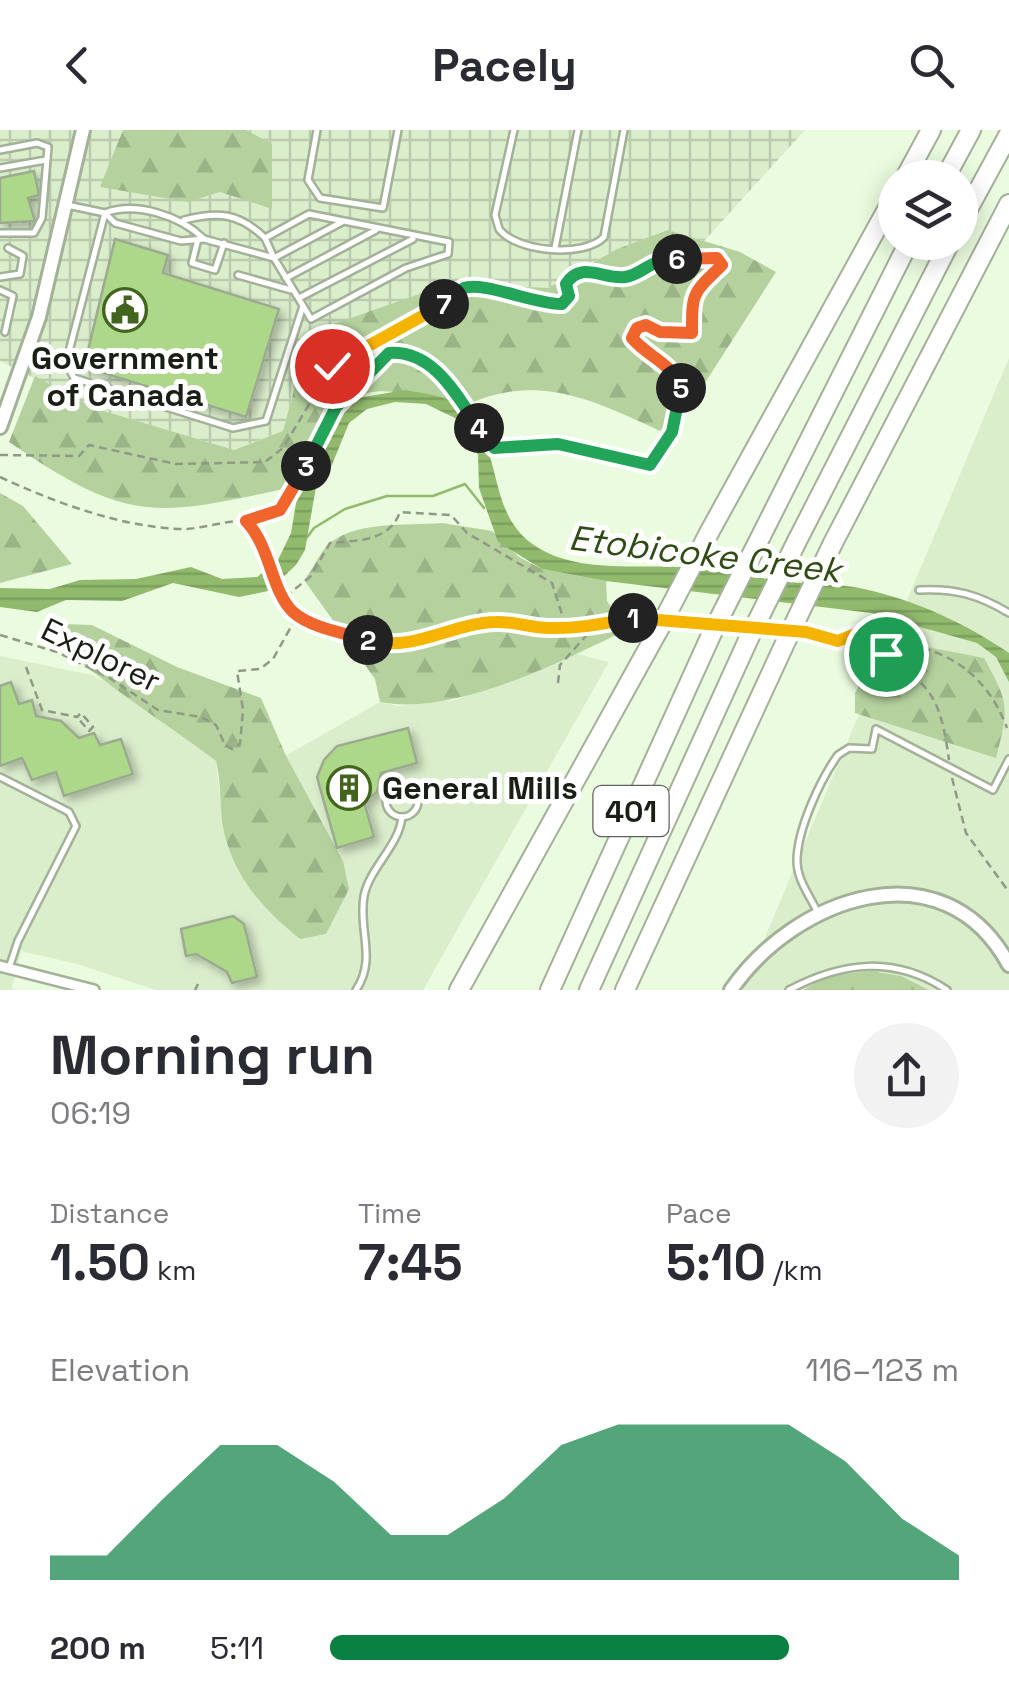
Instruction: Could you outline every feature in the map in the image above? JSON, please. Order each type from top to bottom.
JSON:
[{"type":"highway","points":[[915,160],[931,130]]},
{"type":"highway","points":[[954,160],[971,130]]},
{"type":"highway","points":[[978,191],[1009,134]]},
{"type":"highway","name":"401","points":[[625,990],[786,635],[1009,204]]},
{"type":"highway","name":"401","points":[[460,990],[878,226]]},
{"type":"highway","name":"401","points":[[550,990],[713,628],[900,260]]},
{"type":"highway","name":"401","points":[[589,990],[749,638],[941,260]]},
{"type":"street","points":[[0,427],[22,373],[83,130]]},
{"type":"street","points":[[731,990],[765,950],[818,913],[876,894],[926,899],[956,911],[985,933],[1009,965]]},
{"type":"street","points":[[5,967],[94,990]]},
{"type":"lane","points":[[317,130],[308,180],[320,198],[383,208],[398,130]]},
{"type":"lane","points":[[514,130],[496,223],[510,240],[555,248],[594,246],[604,236],[624,130]]},
{"type":"lane","points":[[555,248],[578,130]]},
{"type":"lane","points":[[0,150],[37,143],[48,146],[42,218],[34,234],[0,233]]},
{"type":"lane","points":[[0,168],[46,160]]},
{"type":"lane","points":[[66,204],[106,213],[115,222],[181,241],[224,243],[274,258],[344,221]]},
{"type":"lane","points":[[106,213],[121,207],[184,220],[217,212],[249,222],[265,238],[312,318],[406,268],[448,254],[449,242],[309,214],[265,238]]},
{"type":"lane","points":[[106,213],[66,363],[74,378],[233,428],[266,420],[301,302],[416,237]]},
{"type":"lane","points":[[184,220],[201,239]]},
{"type":"lane","points":[[286,278],[378,229]]},
{"type":"lane","points":[[201,239],[192,263],[216,270],[224,243]]},
{"type":"lane","points":[[0,278],[20,274],[23,256],[8,248]]},
{"type":"lane","points":[[238,276],[294,291]]},
{"type":"lane","points":[[0,290],[13,296],[5,332]]},
{"type":"lane","points":[[919,590],[951,588],[985,598],[1009,613]]},
{"type":"lane","points":[[818,913],[800,878],[800,840],[838,756],[849,748],[872,749],[876,729],[993,790],[1009,760]]},
{"type":"lane","points":[[0,777],[69,812],[76,826],[5,967]]},
{"type":"lane","points":[[356,990],[368,960],[362,926],[365,890],[401,826],[402,817],[418,805],[414,790],[405,785],[394,787],[386,799],[392,814],[402,817]]},
{"type":"lane","points":[[788,990],[829,970],[854,965],[899,969],[948,990]]},
{"type":"path","points":[[0,455],[79,456],[88,444],[176,464],[265,462],[283,448],[332,366],[392,337],[464,288],[522,296],[539,304],[562,304],[569,296],[566,284],[570,278],[588,271],[626,278],[659,259],[698,256],[717,258],[722,265],[700,286],[689,304],[692,333],[660,332],[646,325],[637,328],[632,338],[643,351],[661,358],[682,390],[672,432],[650,465],[558,444],[494,448],[444,376],[406,352],[389,353],[336,407],[280,510],[246,521],[197,529],[157,527],[94,512],[0,478]]},
{"type":"path","points":[[284,598],[310,577],[330,544],[384,534],[394,527],[400,512],[451,515],[467,533],[552,583],[566,627]]},
{"type":"path","points":[[246,521],[266,546],[284,598],[297,615],[386,645],[428,640],[496,622],[566,627],[630,618],[660,624]]},
{"type":"path","name":"Explorer","points":[[0,635],[57,652],[108,677],[158,710],[201,717],[216,725],[225,745],[232,748],[240,744],[242,733],[238,671],[250,672],[273,659],[297,615]]},
{"type":"path","points":[[678,620],[713,628]]},
{"type":"path","points":[[558,683],[560,664],[594,626]]},
{"type":"path","points":[[786,635],[838,641],[860,632],[878,634],[892,666],[907,671],[937,699],[954,797],[966,834],[1009,892]]},
{"type":"path","points":[[883,642],[907,643],[972,669],[986,685],[1007,728]]},
{"type":"path","points":[[26,667],[42,710],[77,717]]},
{"type":"path","points":[[195,990],[198,984]]},
{"type":"shaded area","points":[[0,130],[805,130],[704,241],[668,231],[617,249],[548,288],[501,289],[303,355],[283,431],[233,450],[94,408],[0,361]]},
{"type":"shaded area","points":[[1009,358],[1009,990],[743,990]]},
{"type":"shaded area","name":"Etobicoke Creek","points":[[405,390],[451,401],[473,422],[485,442],[512,522],[526,539],[548,553],[595,565],[689,568],[884,594],[940,614],[1009,653],[1009,682],[996,657],[977,643],[871,613],[606,581],[542,569],[498,542],[479,488],[478,455],[459,420],[426,404],[395,402],[367,409],[349,423],[329,472],[316,487],[305,550],[296,565],[268,591],[239,597],[173,583],[122,601],[66,600],[37,612],[0,607],[0,588],[50,589],[80,580],[136,579],[191,567],[222,579],[257,577],[277,562],[291,533],[299,486],[325,422],[352,399]]},
{"type":"shaded area","points":[[577,654],[609,662],[423,990],[156,990],[77,964],[21,951],[12,988],[15,990],[0,990],[0,656],[92,675],[120,689],[216,761],[224,831],[343,861],[285,756],[380,702],[398,706],[455,700]]},
{"type":"green space","points":[[123,130],[246,130],[272,144],[272,209],[220,192],[188,202],[100,187]]},
{"type":"green space","points":[[668,230],[740,252],[776,272],[671,436],[589,401],[537,390],[482,399],[452,412],[403,393],[370,392],[355,397],[326,421],[299,486],[178,507],[118,501],[87,489],[9,442],[35,376],[94,408],[234,450],[283,431],[303,355],[328,326],[451,283],[548,288],[617,249]]},
{"type":"green space","points":[[0,493],[23,506],[72,564],[0,583]]},
{"type":"green space","points":[[442,523],[492,531],[519,557],[542,569],[606,581],[607,601],[618,618],[616,635],[532,674],[469,695],[438,702],[380,702],[375,679],[304,580],[326,547],[350,532]]},
{"type":"green space","points":[[62,624],[92,625],[177,667],[261,698],[286,756],[343,861],[349,889],[326,934],[300,939],[263,905],[243,879],[229,849],[222,823],[216,761],[108,683],[46,632]]},
{"type":"green space","points":[[907,643],[984,658],[1004,706],[996,758],[855,713],[855,693],[877,649]]},
{"type":"green space","points":[[871,971],[901,976],[929,990],[803,990],[828,976]]},
{"type":"building","points":[[34,171],[39,195],[28,198],[35,221],[0,223],[0,178]]},
{"type":"building","points":[[115,239],[168,255],[163,273],[279,309],[246,417],[84,367]]},
{"type":"building","points":[[11,682],[19,704],[32,700],[36,716],[61,721],[79,738],[94,733],[100,745],[121,739],[133,774],[64,796],[56,772],[32,780],[22,758],[0,766],[0,686]]},
{"type":"building","name":"General Mills","points":[[408,728],[417,763],[381,773],[377,792],[364,802],[374,837],[337,848],[317,777],[324,760],[337,746]]},
{"type":"building","points":[[233,916],[244,924],[257,977],[232,983],[227,972],[196,954],[186,956],[181,929]]},
{"type":"waterway","points":[[305,540],[314,528],[345,509],[387,496],[433,496],[465,484],[484,508]]},
{"type":"place","name":"Government of Canada","points":[[125,310]]},
{"type":"place","name":"General Mills","points":[[349,788]]},
{"type":"route","points":[[332,366],[392,337],[464,288],[522,296],[539,304],[562,304],[569,296],[566,284],[570,278],[588,271],[626,278],[659,259],[717,258],[722,265],[700,286],[689,304],[692,333],[660,332],[646,325],[637,328],[632,338],[643,351],[661,358],[676,374],[682,390],[672,432],[650,465],[558,444],[494,448],[444,376],[406,352],[389,353],[377,364],[375,372],[362,378],[349,399],[336,407],[312,459],[280,510],[246,521],[266,546],[284,598],[297,615],[386,645],[428,640],[496,622],[552,628],[604,626],[630,618],[806,632],[838,641],[860,632],[878,634],[886,654]]}]
